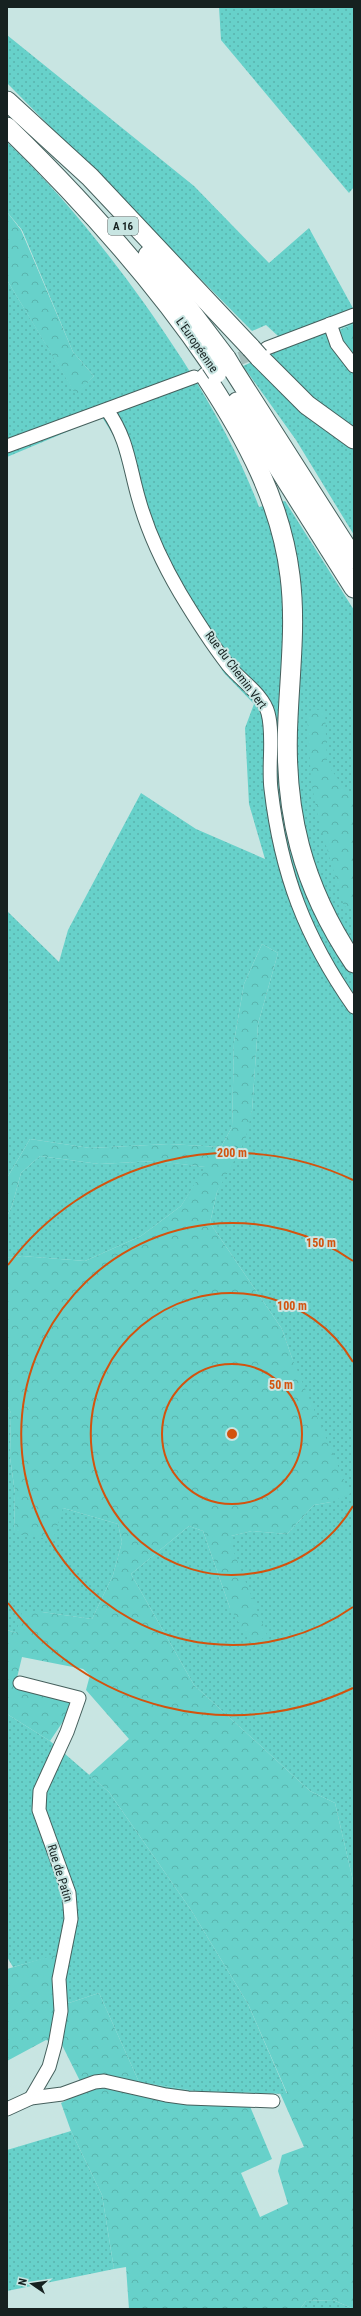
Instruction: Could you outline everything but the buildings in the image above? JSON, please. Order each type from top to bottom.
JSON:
[{"type":"highway","points":[[7,101],[86,173],[259,351],[308,404],[354,439]]},
{"type":"highway","name":"L'Européenne","points":[[7,106],[77,176],[138,243],[191,309],[212,369],[354,588]]},
{"type":"highway","name":"L'Européenne","points":[[7,127],[79,199],[155,288],[212,369],[354,559]]},
{"type":"highway","points":[[212,369],[271,496],[282,534],[290,575],[293,611],[287,760],[292,817],[301,855],[313,889],[329,922],[354,963]]},
{"type":"street","points":[[259,351],[354,315]]},
{"type":"street","points":[[330,324],[337,344],[354,366]]},
{"type":"street","points":[[7,446],[107,410],[130,399],[212,369]]},
{"type":"street","name":"Rue du Chemin Vert","points":[[107,410],[122,433],[143,514],[172,578],[228,664],[264,704],[268,714],[269,727],[270,788],[279,841],[286,870],[295,900],[316,948],[354,1006]]},
{"type":"street","name":"Rue de Patin","points":[[20,1683],[79,1698],[67,1732],[38,1797],[39,1810],[68,1893],[71,1919],[59,1979],[61,2011],[55,2044],[48,2067],[31,2098]]},
{"type":"street","points":[[7,2109],[31,2098],[62,2094],[95,2082],[104,2082],[181,2097],[273,2101]]},
{"type":"green space","points":[[219,7],[354,7],[354,187],[349,193],[221,40]]},
{"type":"green space","points":[[7,35],[194,186],[269,263],[309,228],[354,310],[354,324],[336,330],[354,358],[354,535],[296,440],[243,366],[289,346],[266,325],[252,331],[7,83]]},
{"type":"green space","points":[[7,142],[44,179],[79,219],[161,327],[208,401],[236,453],[259,507],[285,501],[354,610],[354,1885],[335,1803],[310,1791],[194,1685],[131,1574],[189,1526],[203,1531],[230,1608],[231,1536],[252,1531],[287,1534],[314,1505],[331,1502],[292,1358],[282,1329],[210,1223],[217,1192],[252,1111],[258,1024],[278,953],[262,944],[244,984],[234,1042],[232,1127],[221,1147],[169,1144],[90,1148],[30,1139],[7,1178],[7,911],[59,962],[68,930],[141,793],[196,829],[265,859],[249,804],[245,728],[254,704],[224,673],[182,606],[141,528],[115,438],[102,417],[7,457],[7,280],[76,394],[94,376],[73,352],[22,230],[7,212]]},
{"type":"green space","points":[[7,212],[21,230],[73,352],[94,376],[76,395],[7,280]]},
{"type":"green space","points":[[354,324],[354,358],[336,331]]},
{"type":"green space","points":[[325,709],[327,764],[354,801],[354,910],[344,906],[319,822],[311,781],[307,711]]},
{"type":"green space","points":[[262,944],[278,953],[258,1024],[252,1111],[245,1141],[217,1192],[210,1223],[282,1329],[292,1358],[350,1494],[331,1502],[314,1505],[287,1534],[252,1531],[231,1536],[231,1545],[267,1635],[253,1646],[230,1608],[203,1531],[189,1526],[131,1574],[194,1685],[310,1791],[335,1803],[354,1885],[354,2309],[333,2300],[306,2301],[300,2309],[129,2309],[126,2267],[114,2269],[102,2195],[71,2131],[61,2103],[85,2091],[62,2045],[46,2040],[7,2061],[7,1969],[58,1954],[54,1981],[69,2003],[99,1993],[139,2082],[195,2091],[244,2092],[272,2159],[241,2173],[260,2217],[288,2204],[278,2171],[282,2155],[304,2147],[280,2093],[287,2093],[248,2004],[191,1910],[109,1792],[89,1775],[129,1739],[86,1690],[90,1675],[83,1669],[22,1657],[15,1686],[71,1701],[64,1720],[50,1741],[7,1714],[7,1630],[16,1633],[22,1612],[42,1612],[92,1619],[113,1575],[122,1542],[118,1524],[63,1508],[53,1540],[14,1533],[15,1493],[10,1457],[11,1413],[7,1405],[7,1258],[22,1256],[85,1261],[141,1236],[181,1206],[205,1167],[156,1161],[99,1164],[40,1156],[21,1173],[12,1206],[7,1216],[7,1178],[30,1139],[90,1148],[169,1144],[221,1147],[232,1127],[234,1042],[244,984]]},
{"type":"green space","points":[[40,1156],[99,1164],[156,1161],[206,1167],[181,1206],[141,1236],[85,1261],[22,1256],[7,1258],[7,1216],[12,1206],[21,1173]]},
{"type":"green space","points":[[7,1405],[11,1413],[10,1457],[15,1493],[14,1533],[63,1508],[118,1524],[122,1542],[113,1575],[92,1619],[42,1612],[16,1633],[7,1630]]},
{"type":"green space","points":[[7,1714],[50,1741],[109,1792],[191,1910],[248,2004],[287,2094],[195,2091],[139,2082],[99,1993],[69,2003],[54,1981],[58,1955],[13,1967],[7,1957]]},
{"type":"green space","points":[[71,2131],[102,2195],[114,2269],[7,2291],[7,2150]]},
{"type":"green space","points":[[333,2300],[354,2309],[300,2309],[306,2301]]},
{"type":"tunnel","points":[[222,365],[262,350]]}]
